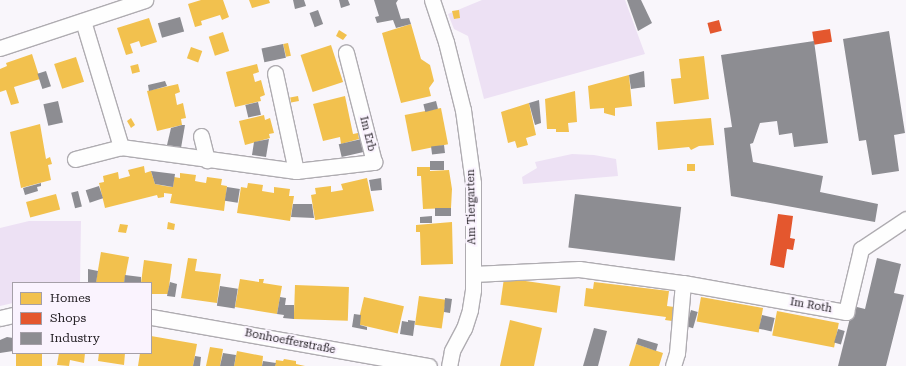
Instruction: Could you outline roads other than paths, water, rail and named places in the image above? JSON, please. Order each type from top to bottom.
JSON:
[{"type":"street","points":[[0,48],[145,0]]},
{"type":"street","name":"Am Tiergarten","points":[[432,0],[446,42],[463,110],[473,183],[473,274],[470,310],[452,352],[449,366]]},
{"type":"street","points":[[83,21],[121,147]]},
{"type":"street","name":"Im Erb","points":[[75,159],[121,147],[296,171],[374,162],[346,53]]},
{"type":"street","points":[[275,74],[296,171]]},
{"type":"street","points":[[201,136],[207,160]]},
{"type":"street","name":"Im Roth","points":[[473,274],[579,269],[683,282],[846,312],[861,249],[906,219]]},
{"type":"street","points":[[673,366],[677,353],[683,282]]},
{"type":"street","points":[[0,318],[12,315]]},
{"type":"street","name":"Bonhoefferstraße","points":[[152,317],[429,366]]}]
